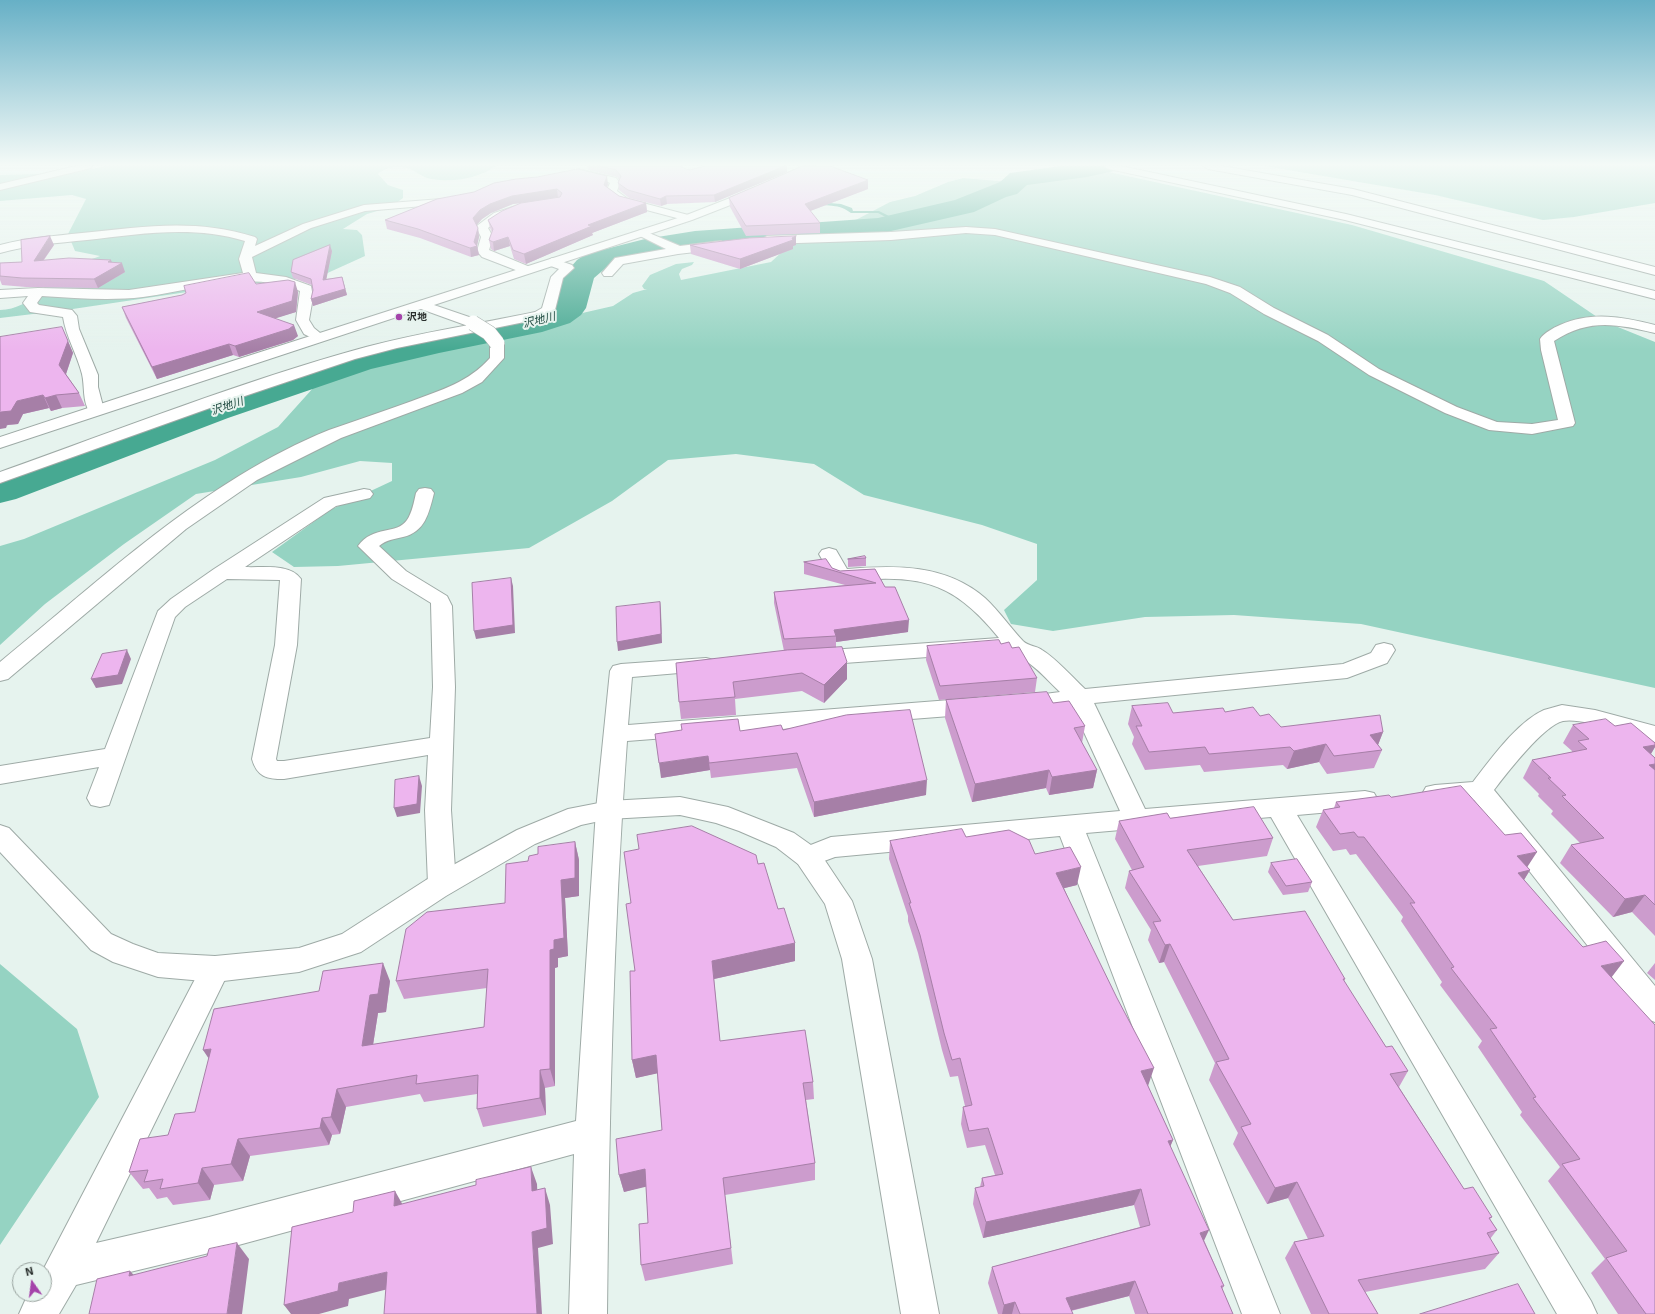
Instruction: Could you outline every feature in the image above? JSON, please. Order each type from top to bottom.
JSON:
[{"type":"main road","points":[[0,249],[30,243],[180,227]]},
{"type":"main road","points":[[191,227],[236,233],[251,239],[245,259],[250,276]]},
{"type":"main road","points":[[247,255],[304,227]]},
{"type":"main road","points":[[484,227],[482,229],[487,234],[487,240],[483,251],[486,254],[526,270]]},
{"type":"main road","points":[[0,443],[318,337],[659,227]]},
{"type":"main road","points":[[1400,227],[1655,296]]},
{"type":"main road","points":[[1406,227],[1655,286]]},
{"type":"main road","points":[[1488,227],[1655,271]]},
{"type":"main road","points":[[756,241],[897,236],[966,230],[995,232],[1210,281],[1235,290],[1269,311],[1323,338],[1374,372],[1451,410],[1495,426],[1532,429],[1567,423],[1548,350],[1548,340],[1557,332],[1575,323],[1590,320],[1625,322],[1655,329]]},
{"type":"main road","points":[[642,233],[670,246]]},
{"type":"main road","points":[[608,273],[619,261],[670,246],[734,243]]},
{"type":"main road","points":[[0,478],[204,405],[344,358],[408,341],[539,315],[548,310],[557,278],[568,268],[552,262]]},
{"type":"main road","points":[[0,294],[38,292],[135,293],[250,276],[297,284],[306,289],[303,325],[306,330],[318,337]]},
{"type":"main road","points":[[38,292],[30,303],[34,309],[67,313],[70,316],[72,329],[90,375],[90,387],[96,410]]},
{"type":"main road","points":[[0,674],[179,525],[251,476],[298,451],[335,434],[457,390],[477,379],[489,368],[497,358],[497,342],[489,333],[473,323],[420,304]]},
{"type":"main road","points":[[425,493],[419,514],[413,525],[408,530],[379,537],[371,541],[368,546],[399,575],[426,593],[440,600],[442,606],[444,688],[438,810],[442,884]]},
{"type":"main road","points":[[100,798],[165,615],[178,603],[221,573],[330,502],[364,494]]},
{"type":"main road","points":[[829,554],[840,575],[908,572],[949,584],[962,590],[1017,647]]},
{"type":"main road","points":[[221,573],[279,574],[286,575],[291,579],[286,645],[264,759],[266,766],[271,770],[284,770],[440,745]]},
{"type":"main road","points":[[794,659],[998,645],[1017,647],[1035,655],[1080,698],[1136,818]]},
{"type":"main road","points":[[616,734],[1080,698],[1347,671],[1379,658],[1384,650]]},
{"type":"main road","points":[[588,1314],[592,1133],[609,810],[621,671],[723,664]]},
{"type":"main road","points":[[808,857],[831,847],[1136,818],[1279,808],[1480,790],[1515,748],[1546,718],[1562,713],[1582,716],[1652,736]]},
{"type":"main road","points":[[0,775],[114,756]]},
{"type":"main road","points":[[1480,790],[1655,1009]]},
{"type":"main road","points":[[0,835],[101,942],[123,953],[158,965],[215,969],[299,960],[351,943],[442,884],[526,837],[577,816],[609,810],[680,806],[718,814],[748,824],[785,840],[808,857],[838,901],[857,959],[920,1314]]},
{"type":"main road","points":[[1279,808],[1578,1314]]},
{"type":"main road","points":[[1069,824],[1261,1314]]},
{"type":"main road","points":[[38,1314],[64,1270],[215,969]]},
{"type":"main road","points":[[64,1270],[209,1235],[592,1133]]},
{"type":"green space","points":[[71,227],[346,227],[343,229],[357,230],[362,235],[365,256],[321,276],[214,288],[66,310],[0,318],[0,310],[21,305],[30,300],[53,279],[70,267],[100,256],[75,251],[68,234]]},
{"type":"green space","points":[[808,227],[1360,227],[1544,281],[1603,321],[1655,342],[1655,688],[1361,624],[1234,615],[1145,617],[1053,631],[1011,624],[1004,610],[1037,580],[1037,544],[982,525],[864,495],[814,464],[736,454],[668,460],[612,501],[529,548],[338,566],[294,567],[272,552],[330,510],[392,481],[392,463],[360,461],[301,477],[196,494],[124,544],[45,604],[0,645],[0,546],[24,539],[215,460],[278,427],[323,377],[447,344],[613,306],[633,293],[647,289],[644,289],[642,286],[650,275],[676,264],[694,262],[692,265],[682,269],[679,274],[681,280],[771,262],[797,238],[683,248],[666,239]]},
{"type":"green space","points":[[0,964],[77,1029],[99,1097],[0,1245]]},
{"type":"building","points":[[412,227],[478,227],[474,242],[477,246],[470,248]]},
{"type":"building","points":[[492,227],[589,227],[524,254],[513,250],[508,237],[493,242],[489,240],[493,229]]},
{"type":"building","points":[[50,236],[34,261],[69,258],[111,260],[108,262],[122,263],[94,279],[22,278],[0,276],[0,263],[22,262],[21,240]]},
{"type":"building","points":[[796,236],[792,238],[793,240],[740,259],[690,245],[749,238]]},
{"type":"building","points":[[330,245],[323,280],[342,277],[345,289],[311,299],[313,290],[311,279],[291,272],[293,260]]},
{"type":"building","points":[[249,273],[256,284],[288,280],[295,282],[292,301],[257,312],[294,325],[289,329],[235,346],[229,344],[152,367],[122,307],[182,295],[186,293],[184,286]]},
{"type":"building","points":[[62,327],[68,341],[59,365],[79,393],[56,395],[45,398],[43,395],[17,401],[11,411],[0,413],[0,337]]},
{"type":"building","points":[[865,556],[866,558],[848,559]]},
{"type":"building","points":[[826,559],[832,568],[840,571],[875,569],[885,587],[895,587],[909,620],[834,630],[836,636],[784,639],[774,592],[876,583],[804,562]]},
{"type":"building","points":[[511,578],[513,625],[474,631],[472,583]]},
{"type":"building","points":[[660,602],[661,634],[617,642],[616,607]]},
{"type":"building","points":[[999,640],[1001,644],[1009,642],[1012,648],[1019,647],[1037,678],[940,686],[927,646]]},
{"type":"building","points":[[842,647],[847,662],[824,685],[802,673],[733,682],[735,697],[679,702],[676,663],[787,650]]},
{"type":"building","points":[[127,650],[118,675],[91,679],[102,654]]},
{"type":"building","points":[[1047,692],[1053,703],[1069,701],[1085,726],[1074,728],[1097,770],[1052,777],[1049,770],[975,784],[946,700]]},
{"type":"building","points":[[1168,703],[1173,713],[1223,708],[1225,712],[1253,707],[1260,716],[1269,714],[1281,727],[1380,715],[1383,732],[1370,735],[1382,750],[1334,756],[1326,744],[1294,751],[1290,747],[1209,754],[1205,747],[1149,752],[1136,726],[1142,726],[1132,706]]},
{"type":"building","points":[[910,710],[927,780],[814,802],[797,753],[709,763],[708,756],[659,763],[655,734],[682,730],[681,724],[738,719],[740,731],[781,725],[783,730],[846,715]]},
{"type":"building","points":[[1606,719],[1615,726],[1631,723],[1655,743],[1655,745],[1643,747],[1655,758],[1655,764],[1649,765],[1655,770],[1655,905],[1645,895],[1625,899],[1571,845],[1604,838],[1562,796],[1566,795],[1532,760],[1587,749],[1578,741],[1589,739],[1573,725]]},
{"type":"building","points":[[419,776],[417,804],[394,808],[395,780]]},
{"type":"building","points":[[1461,786],[1505,835],[1521,833],[1537,852],[1517,856],[1530,870],[1518,873],[1583,947],[1606,941],[1624,961],[1601,966],[1655,1025],[1655,1314],[1646,1314],[1606,1258],[1627,1251],[1562,1164],[1580,1159],[1533,1098],[1536,1097],[1490,1029],[1497,1028],[1451,968],[1454,967],[1410,903],[1415,903],[1364,837],[1358,837],[1354,832],[1340,834],[1323,810],[1340,807],[1336,802],[1389,795],[1391,797]]},
{"type":"building","points":[[1254,807],[1273,838],[1187,850],[1233,920],[1305,911],[1345,979],[1343,979],[1386,1047],[1392,1046],[1408,1071],[1390,1074],[1464,1189],[1473,1187],[1492,1217],[1489,1218],[1497,1230],[1487,1233],[1499,1253],[1358,1280],[1378,1314],[1329,1314],[1294,1242],[1324,1236],[1297,1182],[1275,1188],[1241,1127],[1251,1124],[1216,1062],[1229,1059],[1170,944],[1165,945],[1153,922],[1161,921],[1129,871],[1144,867],[1119,821],[1167,813],[1170,818]]},
{"type":"building","points":[[692,826],[756,855],[758,864],[764,863],[778,909],[784,908],[795,943],[712,961],[720,1041],[805,1030],[813,1082],[803,1083],[815,1163],[723,1178],[731,1248],[641,1265],[639,1224],[648,1223],[645,1169],[619,1175],[616,1139],[662,1130],[656,1055],[632,1060],[630,971],[635,971],[626,904],[631,903],[624,852],[639,849],[637,835]]},
{"type":"building","points":[[962,829],[966,837],[1009,830],[1029,840],[1035,854],[1070,847],[1081,867],[1056,873],[1117,998],[1154,1068],[1141,1071],[1173,1140],[1168,1141],[1209,1230],[1200,1233],[1224,1286],[1221,1286],[1233,1314],[1148,1314],[1135,1281],[1066,1298],[1073,1314],[1020,1314],[1015,1302],[1004,1305],[992,1267],[1150,1225],[1141,1189],[986,1222],[975,1188],[984,1186],[982,1178],[1003,1174],[988,1128],[969,1131],[963,1107],[972,1105],[960,1058],[952,1060],[920,935],[909,903],[911,903],[890,841]]},
{"type":"building","points":[[575,842],[575,878],[561,880],[564,938],[554,940],[554,949],[550,950],[550,1069],[540,1070],[540,1098],[477,1109],[478,1075],[416,1084],[417,1075],[337,1089],[331,1117],[322,1118],[320,1128],[238,1139],[231,1164],[202,1168],[198,1183],[160,1189],[163,1179],[144,1182],[148,1170],[129,1172],[140,1139],[168,1135],[175,1114],[195,1112],[211,1049],[203,1050],[214,1009],[319,991],[323,971],[383,963],[378,994],[370,995],[362,1046],[484,1027],[488,969],[396,981],[406,929],[427,912],[505,903],[506,864],[528,861],[529,856],[538,854],[538,847]]},
{"type":"building","points":[[1297,859],[1312,882],[1286,886],[1271,863]]},
{"type":"building","points":[[531,1167],[532,1191],[545,1188],[547,1228],[532,1232],[537,1314],[384,1314],[387,1272],[339,1283],[338,1291],[284,1305],[292,1227],[353,1212],[354,1201],[395,1191],[394,1206],[476,1185],[476,1180]]},
{"type":"building","points":[[237,1243],[227,1314],[89,1314],[97,1279],[130,1271],[129,1276],[207,1256],[209,1249]]},
{"type":"building","points":[[1518,1284],[1535,1314],[1420,1314]]},
{"type":"waterway","name":"沢地川","points":[[0,490],[214,410],[359,361],[439,342],[542,322],[558,316],[569,308],[579,276],[588,266],[597,260],[645,248],[695,240],[861,227]]},
{"type":"place","name":"沢地","points":[[399,317]]}]
